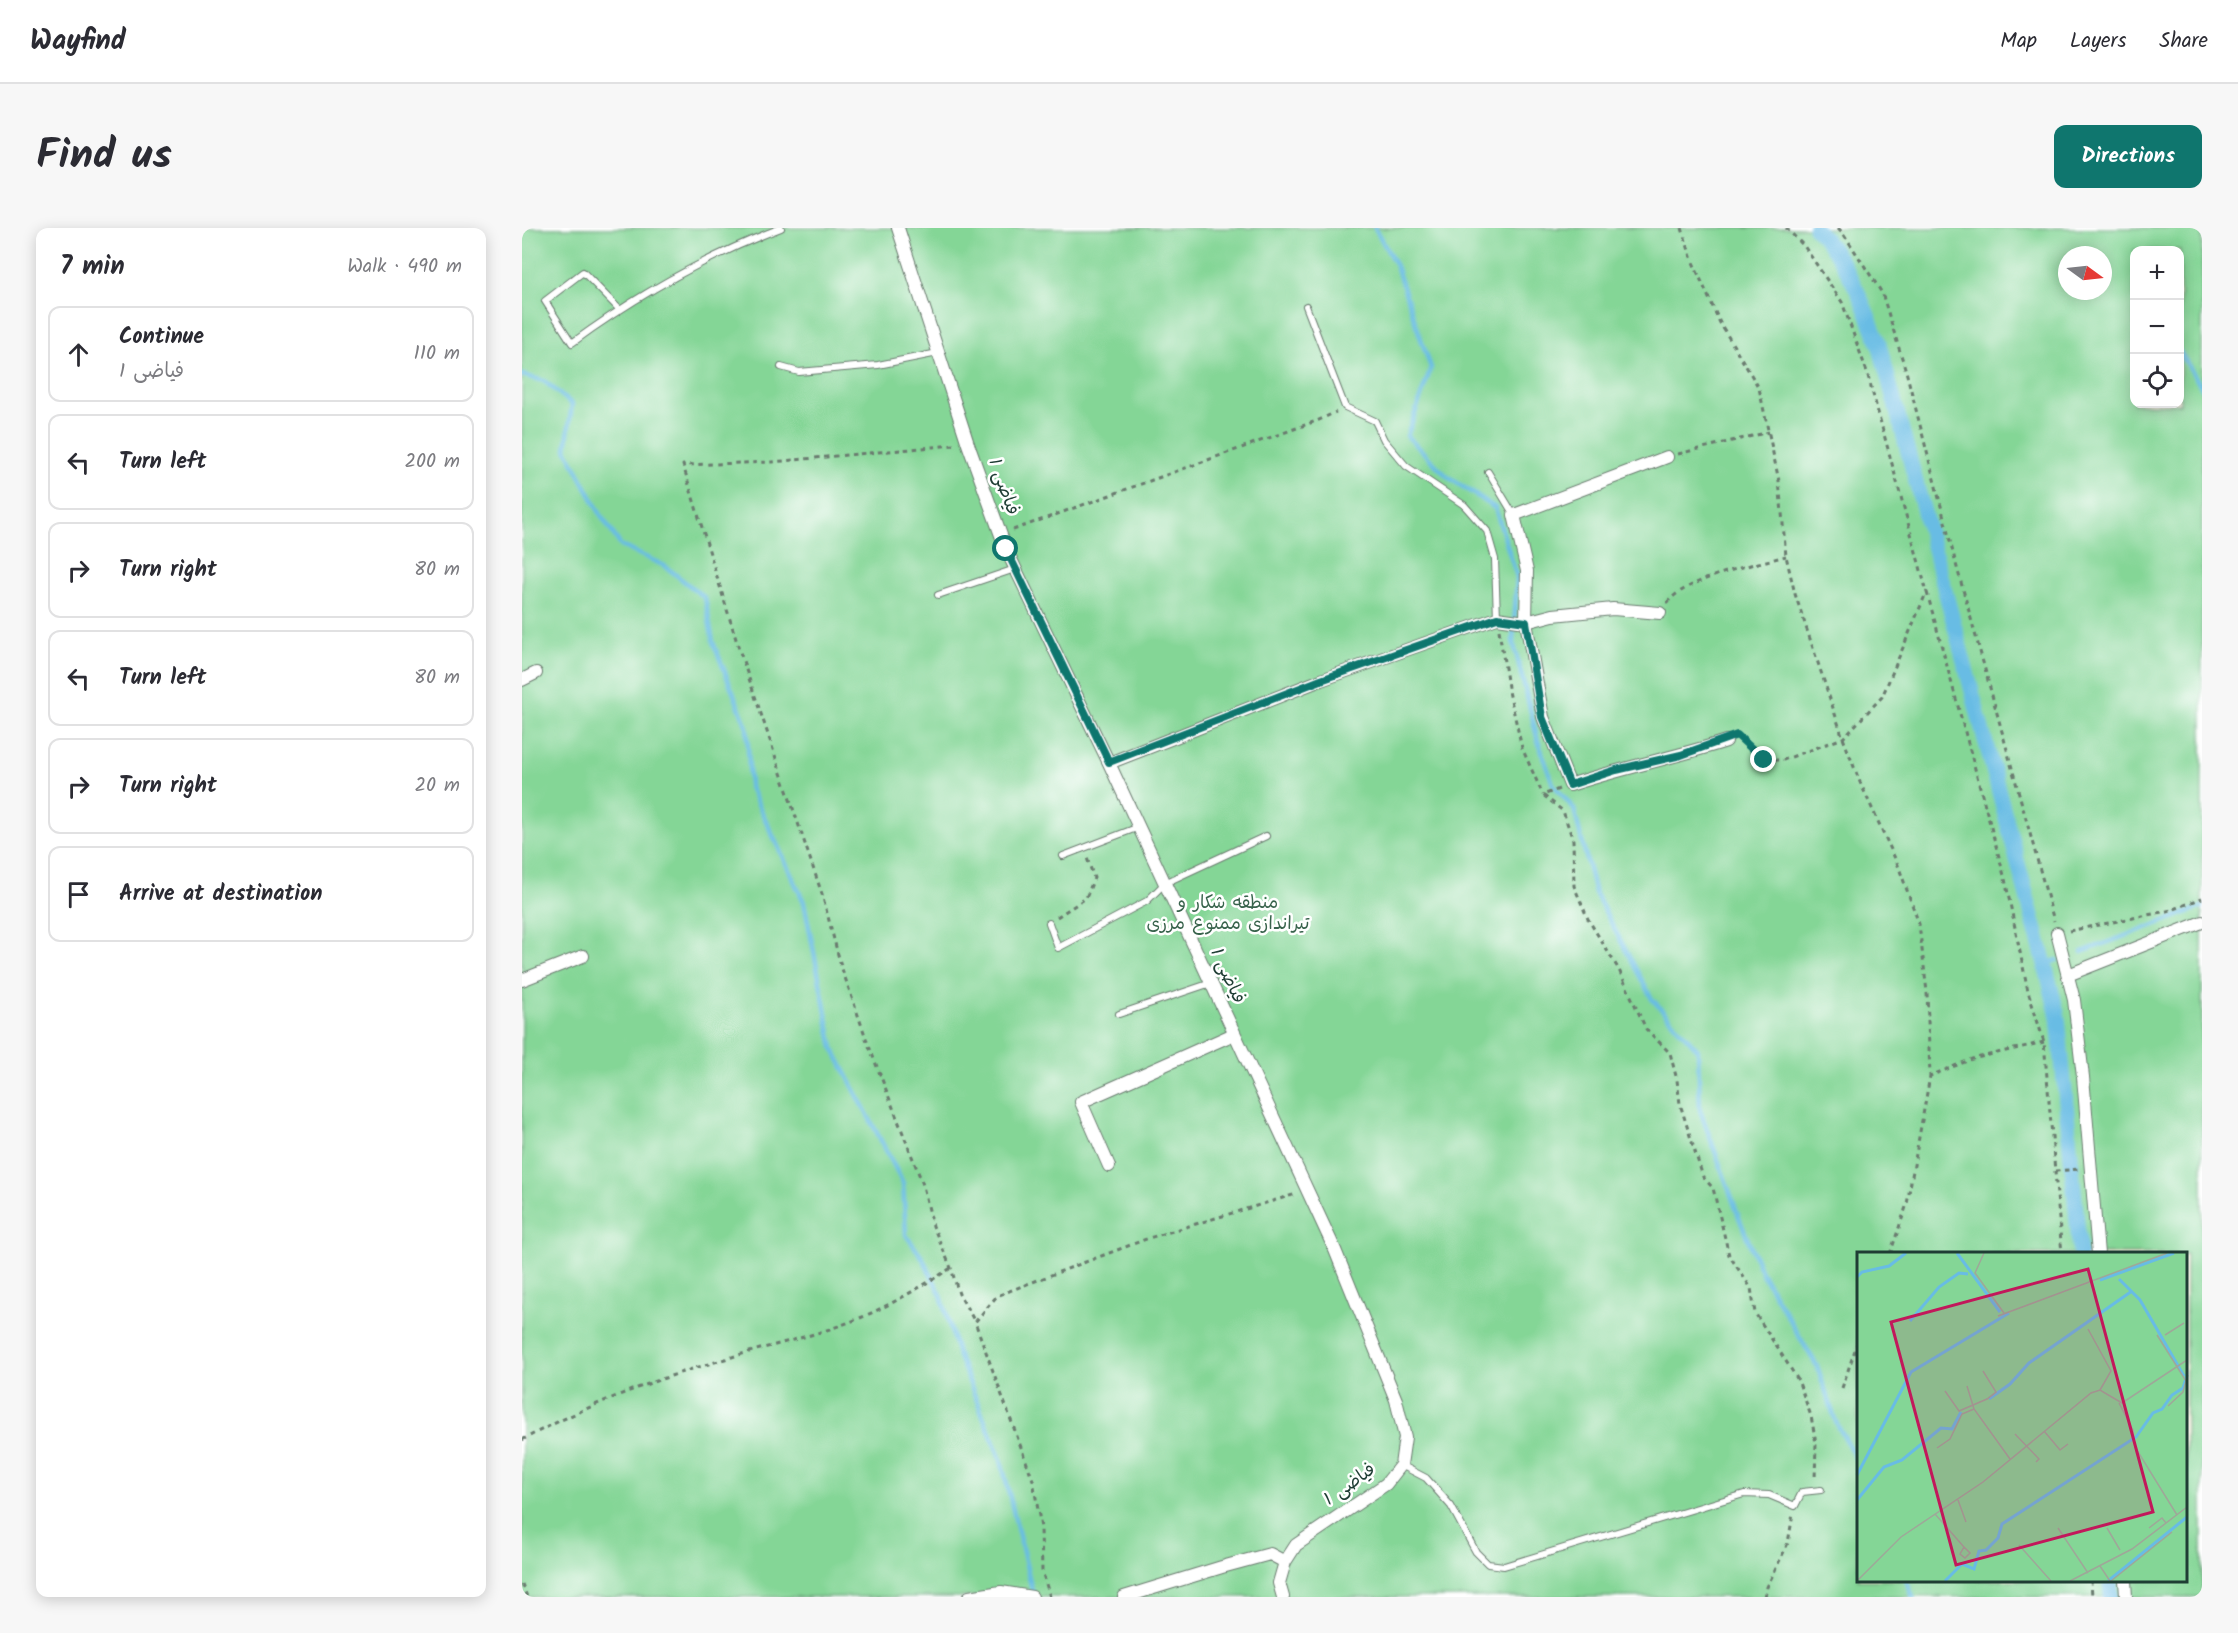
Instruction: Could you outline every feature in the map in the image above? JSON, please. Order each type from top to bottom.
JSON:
[{"type":"street","name":"فیاضی 1","points":[[898,228],[968,444],[1001,534],[1335,1250],[1396,1400],[1405,1437],[1401,1465],[1386,1484],[1296,1545],[1285,1562]]},
{"type":"street","points":[[1667,457],[1514,515],[1527,571],[1524,622],[1542,717],[1570,785],[1616,770],[1681,755],[1726,741]]},
{"type":"street","points":[[1109,762],[1321,680],[1501,619],[1524,622],[1553,615],[1613,609],[1660,613]]},
{"type":"street","points":[[522,680],[536,673]]},
{"type":"street","points":[[2068,975],[2202,922]]},
{"type":"street","points":[[2057,933],[2074,1000],[2083,1077],[2097,1252]]},
{"type":"street","points":[[522,980],[583,956]]},
{"type":"street","points":[[1109,1166],[1081,1102],[1234,1034]]},
{"type":"street","points":[[1124,1597],[1270,1554],[1285,1562],[1280,1583],[1283,1597]]},
{"type":"street","points":[[2125,1582],[2126,1597]]},
{"type":"street","points":[[969,1597],[1001,1592],[1027,1596]]},
{"type":"lane","points":[[619,309],[583,272],[545,301],[572,343],[619,309],[743,243],[781,228]]},
{"type":"lane","points":[[1306,306],[1345,407],[1375,421],[1384,440],[1406,466],[1464,505],[1487,531],[1495,559],[1501,619]]},
{"type":"lane","points":[[782,367],[800,372],[878,365],[939,353]]},
{"type":"lane","points":[[1488,472],[1514,515]]},
{"type":"lane","points":[[938,595],[1016,568]]},
{"type":"lane","points":[[1063,856],[1139,827]]},
{"type":"lane","points":[[1049,923],[1058,948],[1147,901],[1165,883],[1266,836]]},
{"type":"lane","points":[[1119,1014],[1210,983]]},
{"type":"lane","points":[[1401,1465],[1426,1478],[1451,1506],[1476,1552],[1488,1564],[1504,1566],[1744,1494],[1769,1495],[1795,1506],[1802,1492],[1817,1490]]},
{"type":"path","points":[[1682,228],[1692,260],[1720,323],[1759,388],[1779,481],[1786,556],[1795,594],[1859,780],[1898,865],[1918,924],[1927,992],[1930,1076],[1907,1204],[1891,1252]]},
{"type":"path","points":[[1786,228],[1804,246],[1842,302],[1868,372],[2005,879],[2028,991],[2044,1042],[2062,1252]]},
{"type":"path","points":[[1838,228],[1882,293],[1903,360],[2057,933],[2172,910],[2202,898]]},
{"type":"path","points":[[1001,534],[1318,420],[1345,407]]},
{"type":"path","points":[[1667,457],[1769,432]]},
{"type":"path","points":[[968,444],[772,462],[683,465],[739,649],[822,894],[841,966],[922,1182],[933,1226],[951,1268],[959,1294],[975,1322],[1033,1480],[1041,1528],[1042,1571],[1050,1597]]},
{"type":"path","points":[[1660,613],[1674,593],[1696,583],[1739,568],[1786,556]]},
{"type":"path","points":[[1726,741],[1737,735],[1764,760],[1783,760],[1844,738],[1882,697],[1927,590]]},
{"type":"path","points":[[1501,619],[1508,687],[1522,748],[1543,795],[1563,811],[1573,840],[1574,886],[1588,919],[1618,970],[1646,1029],[1670,1053],[1680,1104],[1703,1177],[1713,1188],[1729,1255],[1751,1288],[1755,1313],[1798,1380],[1816,1443],[1817,1490]]},
{"type":"path","points":[[1543,795],[1551,792]]},
{"type":"path","points":[[1049,923],[1086,898],[1094,878],[1083,848]]},
{"type":"path","points":[[1930,1076],[1972,1059],[2044,1042]]},
{"type":"path","points":[[2055,1170],[2085,1169]]},
{"type":"path","points":[[975,1322],[997,1296],[1149,1238],[1307,1190]]},
{"type":"path","points":[[522,1440],[611,1398],[719,1360],[865,1315],[951,1268]]},
{"type":"path","points":[[1842,1388],[1857,1344]]},
{"type":"path","points":[[1765,1597],[1767,1587],[1788,1543],[1795,1506]]},
{"type":"path","points":[[2091,1582],[2092,1597]]},
{"type":"path","points":[[522,1584],[527,1597]]},
{"type":"green space","name":"منطقه شکار و تیراندازی ممنوع مرزی","points":[[522,228],[2202,228],[2202,1597],[522,1597]]},
{"type":"waterway","points":[[1375,228],[1396,266],[1431,368],[1407,436],[1448,477],[1495,508],[1517,577],[1513,641],[1538,741],[1553,784],[1574,809],[1595,893],[1652,999],[1698,1050],[1700,1110],[1740,1220],[1762,1274],[1817,1366],[1836,1422],[1857,1461]]},
{"type":"waterway","points":[[1815,228],[1845,268],[1860,297],[1879,344],[2045,964],[2058,1017],[2080,1252]]},
{"type":"waterway","points":[[2181,354],[2202,388]]},
{"type":"waterway","points":[[522,375],[544,381],[572,404],[566,449],[602,517],[621,546],[665,566],[705,598],[713,642],[747,727],[750,787],[804,902],[833,1048],[903,1183],[906,1235],[922,1257],[941,1295],[957,1352],[1001,1460],[1033,1594]]},
{"type":"waterway","points":[[2082,952],[2202,907]]},
{"type":"waterway","points":[[2045,964],[2057,960]]},
{"type":"waterway","points":[[1907,1582],[1913,1597]]},
{"type":"waterway","points":[[2110,1582],[2111,1597]]},
{"type":"route","points":[[1006,549],[1109,762],[1321,680],[1497,618],[1526,622],[1542,717],[1570,785],[1616,770],[1681,755],[1726,741],[1737,735],[1764,760]]}]
